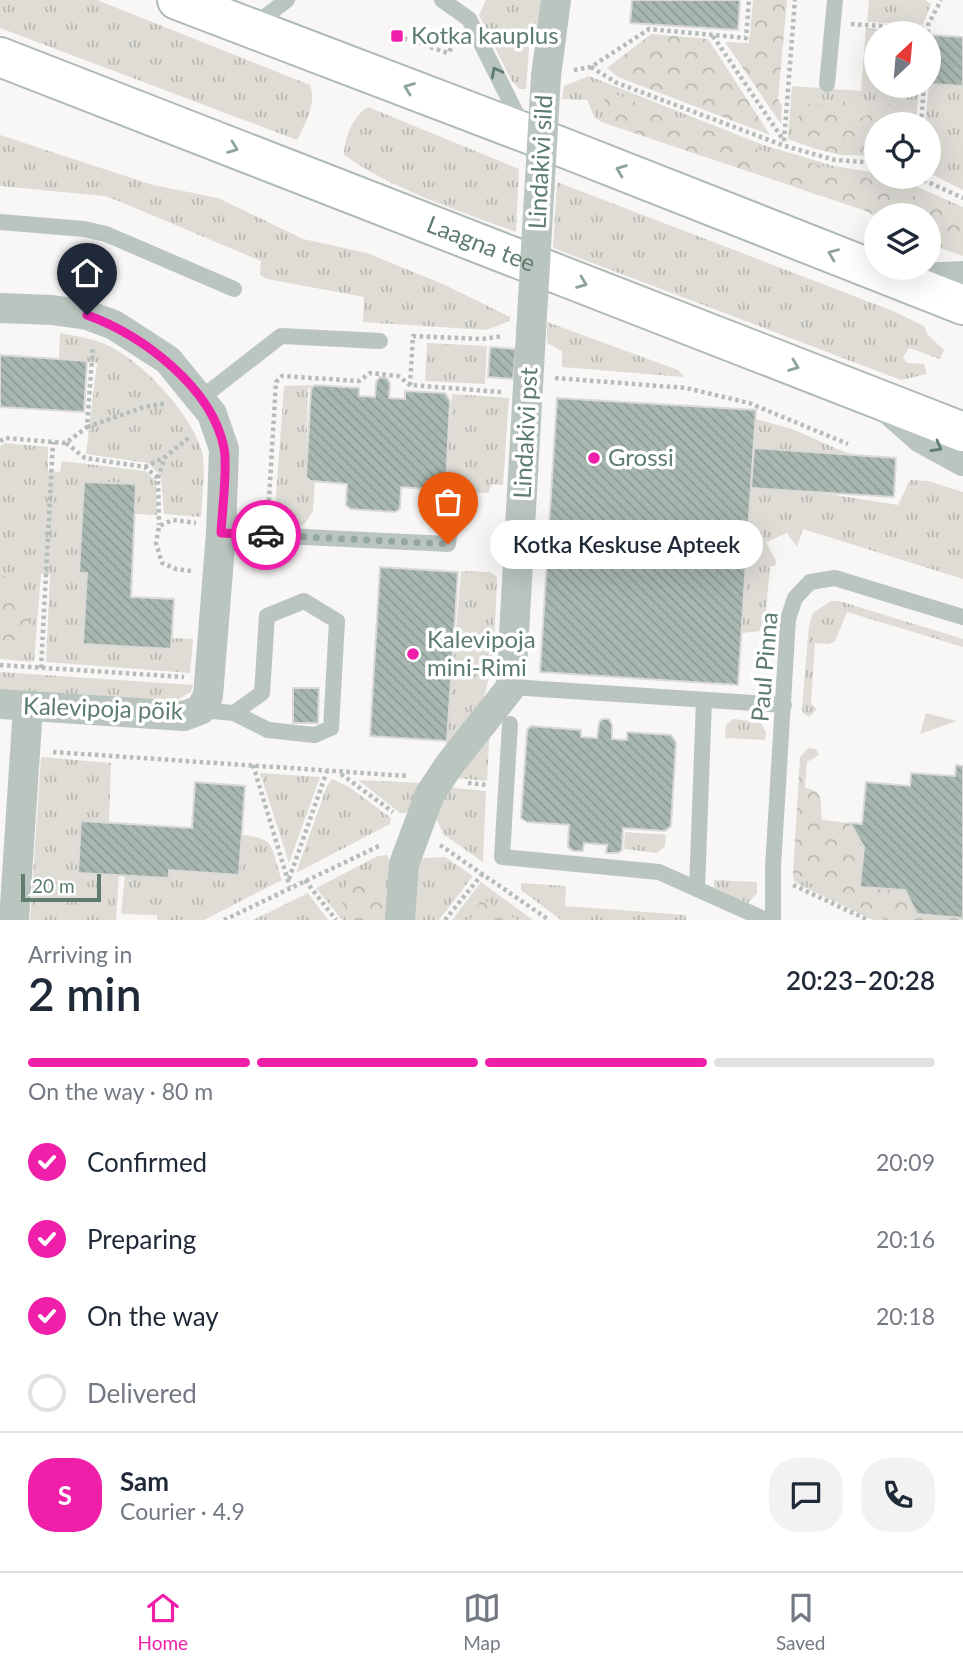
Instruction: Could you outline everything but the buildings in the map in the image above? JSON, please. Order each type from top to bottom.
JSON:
[{"type":"main road","points":[[177,0],[526,133],[864,266]]},
{"type":"main road","name":"Laagna tee","points":[[0,57],[963,432]]},
{"type":"main road","points":[[0,86],[169,123]]},
{"type":"main road","points":[[899,280],[963,305]]},
{"type":"street","points":[[546,76],[556,0]]},
{"type":"street","name":"Lindakivi sild","points":[[531,333],[546,76]]},
{"type":"street","points":[[941,277],[963,276]]},
{"type":"street","name":"Kalevipoja põik","points":[[0,308],[52,310],[87,315],[114,325],[168,360],[189,400],[212,414],[225,449],[208,696],[200,710],[184,716],[14,706]]},
{"type":"street","name":"Lindakivi pst","points":[[511,687],[531,333]]},
{"type":"street","points":[[876,398],[921,438],[963,461]]},
{"type":"street","points":[[400,920],[404,864],[416,828],[439,779],[511,687]]},
{"type":"street","points":[[14,706],[26,750],[14,920]]},
{"type":"lane","points":[[251,28],[287,0]]},
{"type":"lane","points":[[442,0],[469,19],[526,133]]},
{"type":"lane","points":[[827,84],[835,0]]},
{"type":"lane","points":[[0,222],[84,229],[106,234],[234,289]]},
{"type":"lane","points":[[189,400],[281,336],[380,341]]},
{"type":"lane","points":[[221,529],[267,536],[448,544],[454,496]]},
{"type":"lane","name":"Paul Pinna","points":[[773,920],[773,867],[788,619],[795,597],[810,582],[835,578],[963,617]]},
{"type":"lane","points":[[200,710],[234,713],[268,730],[315,736],[331,728],[337,621],[304,601],[267,616],[261,693],[234,713]]},
{"type":"lane","points":[[511,687],[784,705]]},
{"type":"lane","points":[[697,889],[704,700]]},
{"type":"lane","points":[[510,724],[502,857],[659,872],[766,920]]},
{"type":"path","points":[[546,76],[592,67],[649,29],[746,38],[749,0]]},
{"type":"path","points":[[784,143],[794,0]]},
{"type":"path","points":[[932,21],[940,0]]},
{"type":"path","points":[[397,36],[448,53],[469,19]]},
{"type":"path","points":[[833,23],[864,26]]},
{"type":"path","points":[[712,35],[784,143]]},
{"type":"path","points":[[592,67],[617,83],[784,143],[835,160],[864,162]]},
{"type":"path","points":[[941,188],[963,198]]},
{"type":"path","points":[[87,315],[94,340],[88,427]]},
{"type":"path","points":[[411,385],[413,336],[482,339],[531,333]]},
{"type":"path","points":[[267,536],[276,382],[282,376],[359,381],[370,373],[398,376],[411,385],[686,388],[749,403],[848,444]]},
{"type":"path","points":[[66,443],[88,427],[144,407],[189,400]]},
{"type":"path","points":[[145,467],[165,457],[197,432]]},
{"type":"path","points":[[0,441],[5,438],[66,443],[85,458],[145,467],[158,478]]},
{"type":"path","points":[[41,668],[53,442]]},
{"type":"path","points":[[165,457],[158,478],[159,526],[156,543],[162,563],[176,569],[218,574]]},
{"type":"path","points":[[159,526],[173,520],[221,529]]},
{"type":"path","points":[[0,665],[209,678]]},
{"type":"path","points":[[26,750],[506,786]]},
{"type":"path","points":[[253,765],[289,884]]},
{"type":"path","points":[[289,884],[327,771]]},
{"type":"path","points":[[338,772],[549,920]]},
{"type":"path","points":[[224,920],[289,884],[305,880],[416,828]]},
{"type":"path","points":[[445,920],[483,873]]},
{"type":"path","points":[[305,880],[336,920]]},
{"type":"path","points":[[788,882],[868,920]]},
{"type":"green space","points":[[0,0],[97,0],[310,85],[312,99],[306,120],[297,140],[0,28]]},
{"type":"green space","points":[[486,0],[545,0],[542,27],[530,35],[526,89],[519,89],[511,80],[479,15]]},
{"type":"green space","points":[[753,0],[787,0],[778,99],[782,105],[781,124],[725,42],[749,43]]},
{"type":"green space","points":[[869,0],[925,0],[931,4],[925,21],[867,21]]},
{"type":"green space","points":[[651,34],[708,39],[770,135],[618,77],[607,68]]},
{"type":"green space","points":[[864,53],[864,98],[918,98],[917,112],[864,112],[864,155],[832,152],[788,139],[792,86],[861,91]]},
{"type":"green space","points":[[589,76],[763,145],[834,166],[864,171],[864,189],[922,189],[963,207],[963,227],[941,219],[941,203],[900,203],[611,93],[604,97],[604,123],[595,118],[587,100],[562,99],[564,86]]},
{"type":"green space","points":[[942,85],[963,86],[963,190],[941,179],[941,112],[926,112],[928,98],[942,98]]},
{"type":"green space","points":[[611,93],[766,152],[855,174],[864,177],[864,189],[896,189],[933,203],[864,203],[864,210],[604,123],[604,97]]},
{"type":"green space","points":[[840,98],[861,118],[864,117],[864,156],[841,155],[812,148],[793,132],[803,104],[817,103],[831,111]]},
{"type":"green space","points":[[902,98],[903,112],[873,112]]},
{"type":"green space","points":[[368,107],[519,169],[516,232],[406,189],[344,155],[350,128]]},
{"type":"green space","points":[[0,135],[153,185],[218,198],[303,239],[367,253],[445,285],[510,317],[510,321],[486,330],[363,322],[364,297],[267,279],[260,275],[261,261],[116,200],[104,196],[0,186]]},
{"type":"green space","points":[[557,182],[893,311],[924,326],[928,335],[944,350],[940,359],[909,348],[903,357],[907,363],[924,364],[927,374],[901,380],[553,248]]},
{"type":"green space","points":[[941,206],[963,214],[963,256],[941,248]]},
{"type":"green space","points":[[547,322],[678,370],[684,377],[562,367],[562,351],[547,343]]},
{"type":"green space","points":[[60,333],[95,341],[121,353],[150,376],[177,406],[188,421],[202,452],[204,474],[201,517],[164,514],[161,476],[148,463],[86,454],[97,363],[59,359]]},
{"type":"green space","points":[[427,343],[487,346],[485,384],[425,381]]},
{"type":"green space","points":[[315,385],[308,389],[306,477],[315,481],[313,511],[304,525],[291,527],[274,523],[284,386]]},
{"type":"green space","points":[[452,394],[509,398],[503,485],[492,484],[488,493],[439,490],[446,484]]},
{"type":"green space","points":[[756,419],[792,429],[849,454],[754,448]]},
{"type":"green space","points":[[5,443],[48,447],[48,471],[60,472],[62,461],[145,471],[156,481],[157,515],[135,514],[136,484],[84,482],[79,572],[87,573],[83,644],[171,649],[172,638],[193,639],[190,673],[46,662],[50,574],[41,574],[34,662],[0,659],[0,447]]},
{"type":"green space","points":[[910,480],[928,481],[963,492],[963,579],[803,529],[797,547],[787,533],[766,542],[776,561],[775,566],[770,566],[765,623],[761,631],[742,633],[751,488],[829,494],[898,505]]},
{"type":"green space","points":[[461,571],[490,572],[497,577],[493,644],[485,695],[480,707],[445,756]]},
{"type":"green space","points":[[6,576],[29,612],[30,638],[3,659],[0,657],[0,577]]},
{"type":"green space","points":[[831,601],[839,601],[963,639],[963,647],[847,612],[835,641],[829,644],[815,643],[811,704],[817,709],[809,717],[803,713],[802,708],[809,626],[813,613]]},
{"type":"green space","points":[[0,672],[193,685],[191,692],[175,701],[0,689]]},
{"type":"green space","points":[[926,713],[957,721],[920,734]]},
{"type":"green space","points":[[733,719],[760,722],[766,732],[765,740],[725,738],[726,725]]},
{"type":"green space","points":[[490,726],[487,781],[455,778]]},
{"type":"green space","points":[[808,748],[816,749],[819,755],[807,762],[805,788],[819,795],[822,820],[850,823],[864,847],[860,887],[905,890],[917,914],[963,920],[885,920],[793,874],[800,757]]},
{"type":"green space","points":[[41,757],[111,763],[109,823],[81,822],[78,872],[119,875],[116,920],[30,920]]},
{"type":"green space","points":[[260,773],[320,777],[289,863]]},
{"type":"green space","points":[[332,779],[349,787],[391,818],[390,824],[296,873],[327,786]]},
{"type":"green space","points":[[358,780],[420,783],[415,807],[400,813]]},
{"type":"green space","points":[[445,787],[486,791],[483,862],[443,834],[435,815]]},
{"type":"green space","points":[[625,832],[666,835],[665,846],[657,853],[624,849]]},
{"type":"green space","points":[[242,835],[268,843],[282,880],[204,920],[157,920],[157,915],[121,914],[125,875],[168,878],[169,870],[239,874]]},
{"type":"green space","points":[[387,855],[391,867],[388,920],[342,920],[316,888],[378,856]]},
{"type":"green space","points":[[445,857],[473,876],[439,920],[409,920],[417,862],[424,858]]},
{"type":"green space","points":[[348,874],[384,879],[383,920],[347,920],[341,911]]},
{"type":"green space","points":[[793,874],[885,920],[873,920],[798,884],[794,881]]},
{"type":"green space","points":[[714,880],[757,882],[757,893],[748,903],[714,888]]},
{"type":"green space","points":[[481,882],[533,920],[452,920]]},
{"type":"green space","points":[[521,883],[566,886],[565,906],[686,915],[686,920],[561,920],[521,890]]},
{"type":"green space","points":[[308,893],[328,920],[253,920]]},
{"type":"green space","points":[[482,898],[517,920],[470,920]]},
{"type":"way so far","points":[[266,535],[448,544]]},
{"type":"place","name":"Kotka kauplus","points":[[397,36]]},
{"type":"place","name":"Grossi","points":[[594,458]]},
{"type":"place","name":"Kotka Keskuse Apteek","points":[[448,544]]},
{"type":"place","name":"Kalevipoja mini-Rimi","points":[[413,654]]},
{"type":"route","points":[[87,315],[114,325],[168,360],[212,414],[225,449],[221,533],[266,535]]}]
